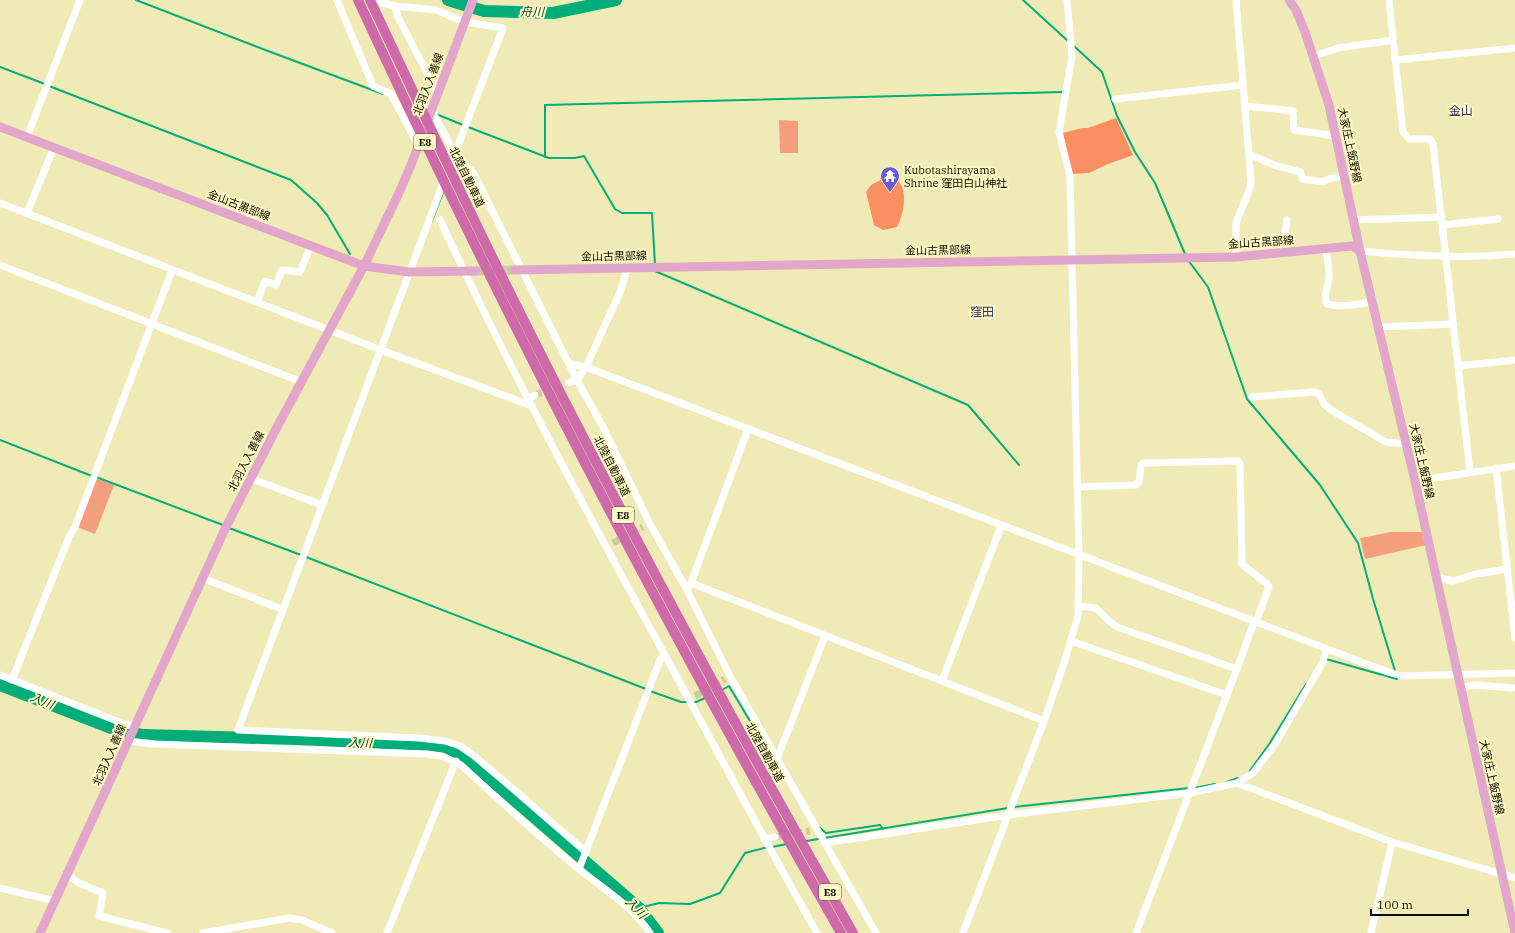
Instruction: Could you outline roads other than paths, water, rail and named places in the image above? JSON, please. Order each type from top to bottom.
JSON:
[{"type":"highway","name":"北陸自動車道","points":[[358,0],[453,201],[618,529],[786,838],[841,933]]},
{"type":"highway","name":"北陸自動車道","points":[[374,1],[412,90],[459,189],[531,334],[628,523],[713,683],[853,933]]},
{"type":"main road","name":"北羽入入善線","points":[[40,933],[202,578],[250,478],[364,266],[398,195],[473,0]]},
{"type":"main road","name":"大家庄上飯野線","points":[[1288,0],[1296,10],[1324,86],[1360,250],[1415,481],[1435,577],[1515,933]]},
{"type":"main road","name":"金山古黒部線","points":[[0,127],[364,266],[409,272],[476,271]]},
{"type":"main road","name":"金山古黒部線","points":[[518,270],[1236,257],[1352,246],[1360,250]]},
{"type":"street","points":[[27,137],[80,0]]},
{"type":"street","points":[[337,0],[373,86],[391,94],[418,145]]},
{"type":"street","points":[[963,933],[1044,721],[1078,616],[1079,556],[1070,176],[1059,132],[1072,56],[1066,0]]},
{"type":"street","points":[[1236,0],[1251,180],[1250,188],[1236,223],[1236,257]]},
{"type":"street","points":[[1389,0],[1403,132],[1410,139],[1430,139],[1433,144],[1470,472]]},
{"type":"street","points":[[374,1],[395,6],[436,10],[465,20],[503,28],[409,272],[238,730],[426,739],[445,741],[460,746],[506,782],[586,852]]},
{"type":"street","points":[[395,6],[398,17],[438,94]]},
{"type":"street","points":[[1314,56],[1338,48],[1393,40]]},
{"type":"street","points":[[1395,60],[1515,48]]},
{"type":"street","points":[[1115,99],[1243,85]]},
{"type":"street","points":[[1245,106],[1293,111],[1294,130],[1336,136]]},
{"type":"street","points":[[432,109],[459,161],[473,172],[518,270],[603,427],[646,525],[686,590],[728,677],[778,759],[814,830],[825,843],[876,933]]},
{"type":"street","points":[[27,213],[54,147]]},
{"type":"street","points":[[1249,154],[1274,165],[1300,172],[1303,179],[1322,182],[1344,176]]},
{"type":"street","points":[[0,205],[27,213],[381,350],[530,402]]},
{"type":"street","points":[[1354,220],[1442,221],[1498,219]]},
{"type":"street","points":[[440,220],[464,272],[530,402],[606,546],[665,655],[692,698],[764,839],[817,933]]},
{"type":"street","points":[[1282,253],[1287,220]]},
{"type":"street","points":[[257,302],[265,281],[276,285],[282,270],[300,272],[310,246]]},
{"type":"street","points":[[1326,249],[1329,275],[1325,292],[1327,304],[1346,306],[1372,302]]},
{"type":"street","points":[[1360,250],[1446,258],[1515,254]]},
{"type":"street","points":[[0,265],[302,382]]},
{"type":"street","points":[[568,383],[577,380],[586,367],[621,290],[627,268]]},
{"type":"street","points":[[12,680],[69,537],[75,528],[172,270]]},
{"type":"street","points":[[1378,327],[1454,324]]},
{"type":"street","points":[[1458,366],[1515,360]]},
{"type":"street","points":[[569,363],[586,367],[1079,556],[1402,676],[1515,673]]},
{"type":"street","points":[[1252,397],[1314,392],[1319,394],[1324,404],[1331,410],[1386,442],[1406,444]]},
{"type":"street","points":[[530,402],[535,395]]},
{"type":"street","points":[[686,590],[691,583],[748,429]]},
{"type":"street","points":[[1077,487],[1136,485],[1139,482],[1141,465],[1143,463],[1238,461],[1240,464],[1242,564],[1268,584],[1269,587],[1136,933]]},
{"type":"street","points":[[1415,481],[1515,466]]},
{"type":"street","points":[[1496,468],[1515,638]]},
{"type":"street","points":[[250,478],[322,505]]},
{"type":"street","points":[[942,681],[1001,526]]},
{"type":"street","points":[[606,546],[613,543]]},
{"type":"street","points":[[1435,577],[1453,581],[1476,574],[1507,569]]},
{"type":"street","points":[[202,578],[282,609]]},
{"type":"street","points":[[691,583],[1044,721]]},
{"type":"street","points":[[1079,606],[1096,608],[1117,627],[1237,669]]},
{"type":"street","points":[[778,759],[825,636]]},
{"type":"street","points":[[1071,641],[1227,695]]},
{"type":"street","points":[[825,843],[1008,814],[1190,793],[1237,783],[1253,773],[1275,744],[1323,662],[1326,649]]},
{"type":"street","points":[[579,869],[660,660],[665,655]]},
{"type":"street","points":[[0,675],[135,727]]},
{"type":"street","points":[[1460,686],[1474,685],[1515,688]]},
{"type":"street","points":[[129,740],[155,744],[427,754],[442,756],[456,761],[579,869],[637,916],[650,933]]},
{"type":"street","points":[[387,933],[456,761]]},
{"type":"street","points":[[1237,783],[1392,842],[1515,878]]},
{"type":"street","points":[[764,839],[775,837]]},
{"type":"street","points":[[1371,933],[1392,842]]},
{"type":"street","points":[[68,874],[79,883],[103,893],[99,916],[167,933]]},
{"type":"street","points":[[0,888],[55,900]]},
{"type":"street","points":[[203,933],[289,918],[302,920],[332,933]]},
{"type":"waterway","points":[[136,0],[383,94]]},
{"type":"waterway","name":"舟川","points":[[448,0],[484,11],[553,13],[616,0]]},
{"type":"waterway","points":[[1023,0],[1069,42]]},
{"type":"waterway","points":[[1074,46],[1102,72],[1117,116],[1135,152],[1155,183],[1185,254]]},
{"type":"waterway","points":[[0,67],[45,84]]},
{"type":"waterway","points":[[49,86],[291,180],[317,203],[327,215],[350,254]]},
{"type":"waterway","points":[[545,157],[545,105],[1062,92]]},
{"type":"waterway","points":[[436,114],[463,125]]},
{"type":"waterway","points":[[468,127],[549,158],[575,158],[584,156],[615,209],[622,213],[652,213],[655,265]]},
{"type":"waterway","points":[[432,221],[444,190]]},
{"type":"waterway","points":[[1188,260],[1208,287],[1247,399],[1320,485],[1358,543],[1395,671]]},
{"type":"waterway","points":[[655,271],[968,405],[1019,465]]},
{"type":"waterway","points":[[0,440],[92,476]]},
{"type":"waterway","points":[[96,477],[223,525]]},
{"type":"waterway","points":[[229,528],[301,555]]},
{"type":"waterway","points":[[306,557],[646,689]]},
{"type":"waterway","points":[[1326,659],[1397,679],[1396,675]]},
{"type":"waterway","points":[[1249,772],[1270,743],[1306,684]]},
{"type":"waterway","name":"入川","points":[[0,685],[111,728],[143,735],[298,739],[430,745],[449,749],[468,760],[639,908],[658,933]]},
{"type":"waterway","points":[[722,690],[729,686],[784,778]]},
{"type":"waterway","points":[[650,691],[681,702],[688,702]]},
{"type":"waterway","points":[[692,702],[705,698]]},
{"type":"waterway","name":"入川","points":[[239,738],[241,731]]},
{"type":"waterway","points":[[1227,782],[1238,778]]},
{"type":"waterway","points":[[1194,788],[1215,784]]},
{"type":"waterway","points":[[1013,807],[1189,788]]},
{"type":"waterway","points":[[806,841],[1008,808]]},
{"type":"waterway","points":[[819,827],[826,833],[880,825],[883,829]]},
{"type":"waterway","points":[[772,847],[787,844]]},
{"type":"waterway","points":[[639,908],[659,903],[690,904],[720,893],[745,853],[768,847]]},
{"type":"tunnel","points":[[476,271],[514,270]]},
{"type":"tunnel","points":[[535,395],[568,383]]},
{"type":"tunnel","points":[[613,543],[643,527]]},
{"type":"tunnel","points":[[695,696],[725,679]]},
{"type":"tunnel","points":[[775,837],[810,831]]},
{"type":"place","name":"Kubotashirayama Shrine 窪田白山神社","points":[[890,193]]},
{"type":"district","name":"金山","points":[[1461,111]]},
{"type":"district","name":"窪田","points":[[982,312]]}]
